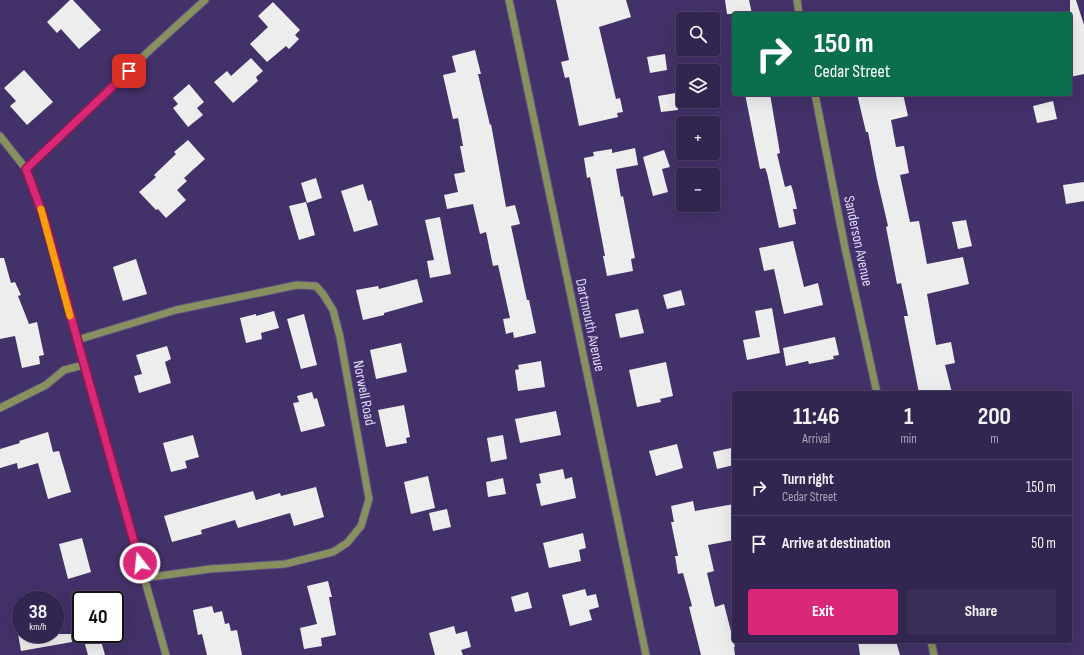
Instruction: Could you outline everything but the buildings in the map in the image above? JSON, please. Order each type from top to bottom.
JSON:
[{"type":"street","points":[[26,169],[151,49],[205,0]]},
{"type":"street","name":"Dartmouth Avenue","points":[[508,0],[646,655]]},
{"type":"street","points":[[797,0],[800,12]]},
{"type":"street","name":"Sanderson Avenue","points":[[815,96],[845,248],[877,391]]},
{"type":"street","points":[[0,136],[26,169],[44,218],[166,655]]},
{"type":"street","name":"Norwell Road","points":[[77,340],[176,310],[297,285],[316,286],[333,310],[340,337],[370,498],[361,526],[347,543],[333,552],[285,564],[210,569],[144,578]]},
{"type":"street","points":[[0,408],[46,385],[64,370],[84,364]]},
{"type":"street","points":[[931,643],[934,655]]},
{"type":"slow traffic","points":[[41,209],[70,316]]},
{"type":"route","points":[[129,71],[26,169],[44,218],[140,563]]}]
